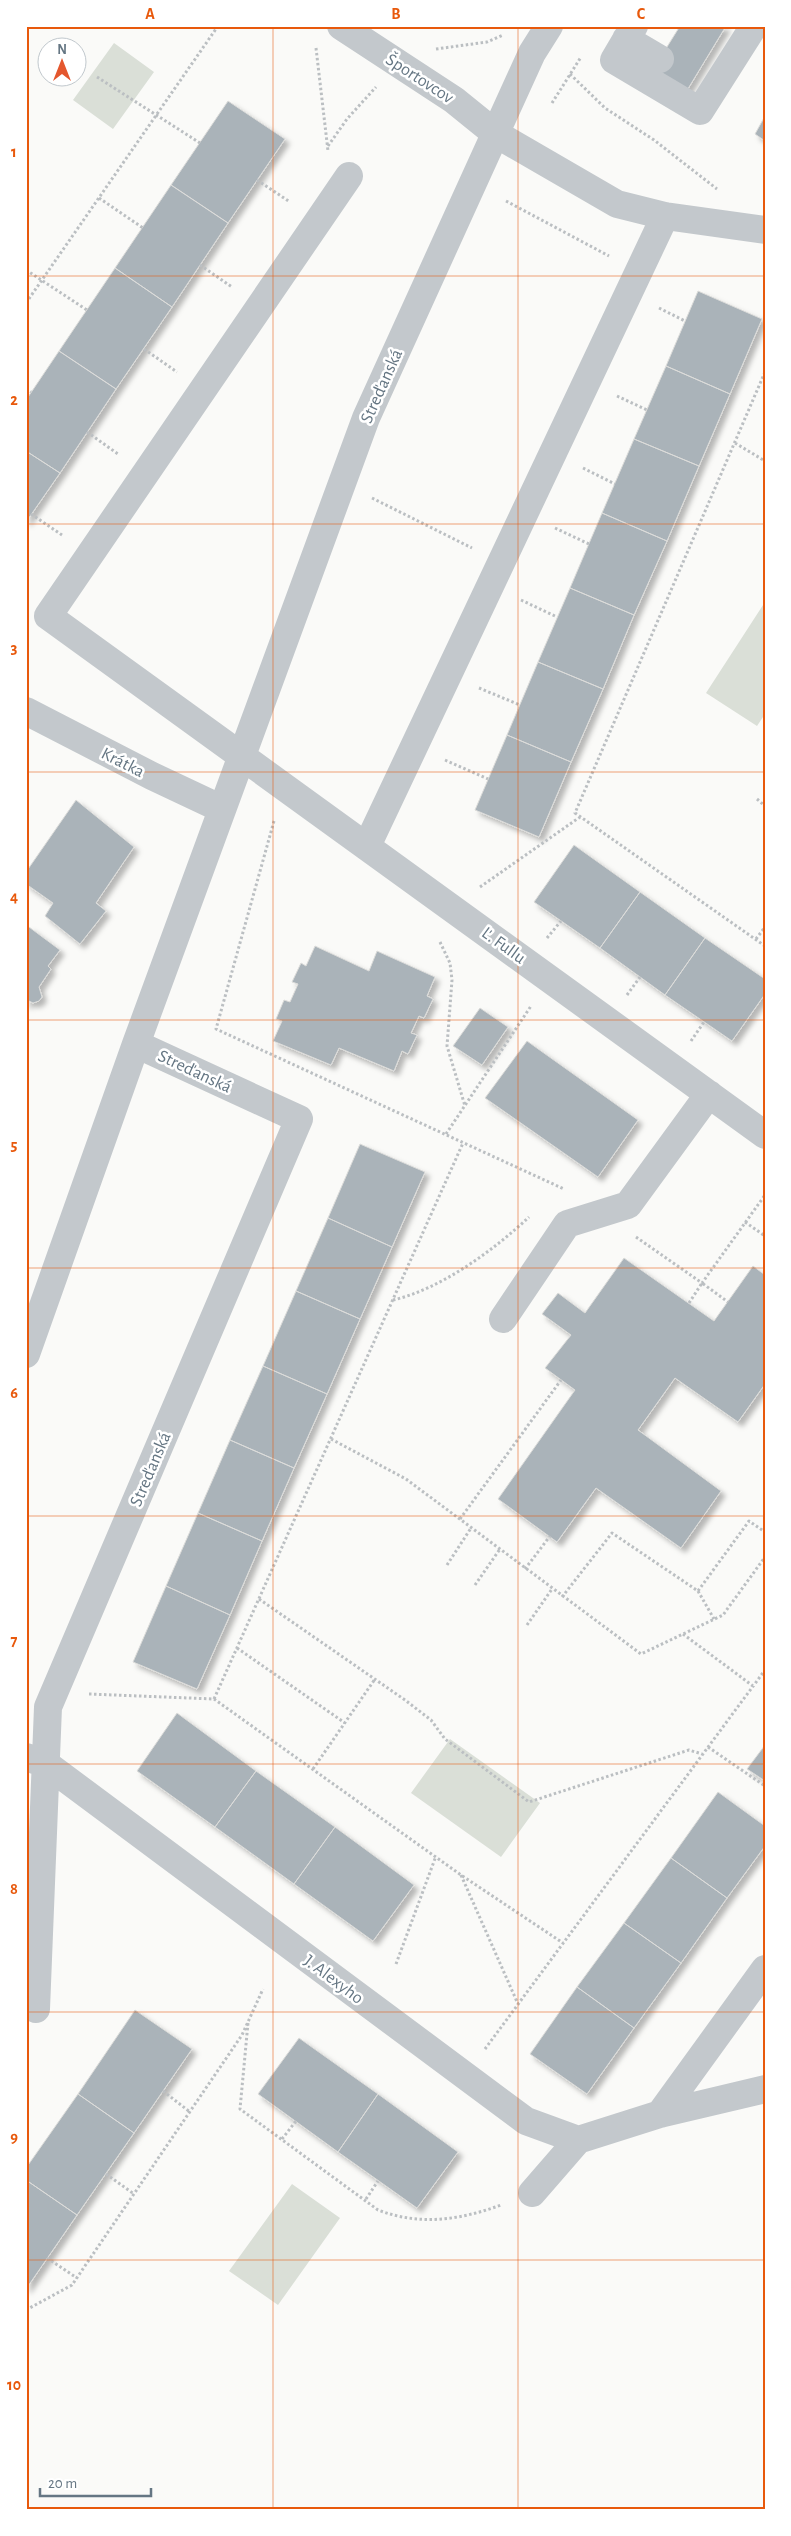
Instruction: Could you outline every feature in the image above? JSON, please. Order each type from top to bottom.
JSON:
[{"type":"street","name":"Športovcov","points":[[341,26],[454,100],[496,134],[617,204],[664,216],[765,230]]},
{"type":"street","name":"Streďanská","points":[[29,1339],[366,418],[532,53],[549,26]]},
{"type":"street","points":[[660,59],[630,33],[614,60],[700,111],[754,26]]},
{"type":"street","points":[[241,757],[48,616],[349,176]]},
{"type":"street","points":[[367,846],[664,216]]},
{"type":"street","name":"Krátka","points":[[26,712],[222,809]]},
{"type":"street","name":"Ľ. Fullu","points":[[241,757],[367,846],[765,1135]]},
{"type":"street","name":"Streďanská","points":[[36,2009],[36,1760],[48,1707],[300,1119],[136,1044]]},
{"type":"street","points":[[503,1320],[567,1224],[628,1205],[709,1094]]},
{"type":"street","name":"J. Alexyho","points":[[36,1760],[526,2122],[578,2140]]},
{"type":"street","points":[[660,2114],[765,1969]]},
{"type":"street","points":[[532,2193],[578,2140],[660,2114],[765,2089]]},
{"type":"path","points":[[26,303],[218,26]]},
{"type":"path","points":[[433,49],[487,42],[506,34]]},
{"type":"path","points":[[316,44],[328,146],[328,151],[324,158]]},
{"type":"path","points":[[552,103],[585,50]]},
{"type":"path","points":[[570,74],[605,108],[654,140],[721,191]]},
{"type":"path","points":[[97,77],[158,114],[200,143]]},
{"type":"path","points":[[328,146],[346,119],[378,84]]},
{"type":"path","points":[[257,180],[291,202]]},
{"type":"path","points":[[99,198],[143,228]]},
{"type":"path","points":[[506,201],[638,272]]},
{"type":"path","points":[[200,265],[234,288]]},
{"type":"path","points":[[26,270],[87,310]]},
{"type":"path","points":[[654,306],[685,321]]},
{"type":"path","points":[[144,348],[177,372]]},
{"type":"path","points":[[765,372],[575,813],[765,946]]},
{"type":"path","points":[[26,389],[31,392]]},
{"type":"path","points":[[612,394],[646,410]]},
{"type":"path","points":[[88,432],[121,456]]},
{"type":"path","points":[[735,443],[765,461]]},
{"type":"path","points":[[578,466],[615,484]]},
{"type":"path","points":[[372,498],[501,563]]},
{"type":"path","points":[[31,514],[65,537]]},
{"type":"path","points":[[550,526],[589,544]]},
{"type":"path","points":[[516,598],[557,617]]},
{"type":"path","points":[[474,686],[520,705]]},
{"type":"path","points":[[440,757],[488,780]]},
{"type":"path","points":[[757,799],[765,806]]},
{"type":"path","points":[[275,816],[216,1029],[568,1191]]},
{"type":"path","points":[[477,889],[580,817]]},
{"type":"path","points":[[546,940],[561,921]]},
{"type":"path","points":[[756,939],[765,927]]},
{"type":"path","points":[[438,938],[450,963],[452,980],[447,1046],[465,1106]]},
{"type":"path","points":[[626,997],[640,977]]},
{"type":"path","points":[[446,1134],[549,978]]},
{"type":"path","points":[[690,1043],[704,1022]]},
{"type":"path","points":[[214,1699],[463,1143]]},
{"type":"path","points":[[689,1303],[765,1195]]},
{"type":"path","points":[[393,1300],[413,1295],[453,1274],[507,1239],[531,1215]]},
{"type":"path","points":[[745,1222],[765,1236]]},
{"type":"path","points":[[640,1240],[728,1302]]},
{"type":"path","points":[[460,1519],[561,1380]]},
{"type":"path","points":[[331,1439],[406,1479],[552,1590],[641,1654],[723,1615],[765,1557]]},
{"type":"path","points":[[698,1591],[749,1521],[765,1532]]},
{"type":"path","points":[[447,1565],[471,1528]]},
{"type":"path","points":[[562,1597],[612,1533],[698,1591],[714,1619]]},
{"type":"path","points":[[525,1568],[550,1536]]},
{"type":"path","points":[[475,1584],[500,1549]]},
{"type":"path","points":[[527,1625],[552,1590]]},
{"type":"path","points":[[259,1599],[431,1720],[445,1739],[529,1802],[689,1750],[702,1754]]},
{"type":"path","points":[[683,1634],[752,1686]]},
{"type":"path","points":[[237,1648],[344,1723]]},
{"type":"path","points":[[465,2077],[765,1670]]},
{"type":"path","points":[[313,1769],[375,1680]]},
{"type":"path","points":[[83,1694],[214,1699],[461,1875],[564,1943]]},
{"type":"path","points":[[708,1747],[765,1786]]},
{"type":"path","points":[[396,1964],[436,1856]]},
{"type":"path","points":[[461,1875],[518,2004]]},
{"type":"path","points":[[26,2310],[72,2285],[248,2023],[264,1989]]},
{"type":"path","points":[[248,2023],[240,2108],[366,2199],[378,2210],[398,2218],[427,2221],[479,2213],[532,2193]]},
{"type":"path","points":[[163,2091],[190,2112]]},
{"type":"path","points":[[282,2139],[296,2122]]},
{"type":"path","points":[[106,2174],[134,2194]]},
{"type":"path","points":[[366,2199],[378,2181]]},
{"type":"path","points":[[47,2258],[77,2278]]},
{"type":"shaded area","points":[[114,43],[154,72],[113,129],[73,100],[82,88],[88,88],[88,79]]},
{"type":"shaded area","points":[[765,602],[765,714],[757,726],[706,693]]},
{"type":"shaded area","points":[[450,1739],[540,1803],[501,1857],[411,1793]]},
{"type":"shaded area","points":[[292,2184],[340,2218],[278,2305],[229,2271]]},
{"type":"building","points":[[680,26],[726,26],[686,92],[652,71]]},
{"type":"building","points":[[228,101],[285,139],[228,223],[171,185]]},
{"type":"building","points":[[765,116],[765,141],[755,134]]},
{"type":"building","points":[[171,185],[228,223],[172,307],[115,268]]},
{"type":"building","points":[[115,268],[172,307],[116,389],[59,351]]},
{"type":"building","points":[[698,291],[762,319],[730,394],[666,366]]},
{"type":"building","points":[[59,351],[116,389],[60,473],[26,451],[26,400]]},
{"type":"building","points":[[666,366],[730,394],[699,466],[634,439]]},
{"type":"building","points":[[634,439],[699,466],[667,541],[602,513]]},
{"type":"building","points":[[26,451],[60,473],[26,522]]},
{"type":"building","points":[[602,513],[667,541],[634,615],[570,588]]},
{"type":"building","points":[[570,588],[634,615],[603,689],[538,662]]},
{"type":"building","points":[[538,662],[603,689],[571,762],[507,735]]},
{"type":"building","points":[[507,735],[571,762],[539,837],[475,810]]},
{"type":"building","points":[[76,800],[134,847],[96,903],[106,911],[80,944],[45,916],[53,903],[26,884],[26,872]]},
{"type":"building","points":[[574,845],[640,892],[600,948],[534,902]]},
{"type":"building","points":[[640,892],[705,938],[665,995],[600,948]]},
{"type":"building","points":[[29,927],[60,950],[48,966],[51,969],[39,987],[42,997],[39,1001],[33,1003],[29,1001],[26,1005],[26,931]]},
{"type":"building","points":[[705,938],[765,979],[765,994],[732,1041],[665,995]]},
{"type":"building","points":[[315,946],[369,971],[377,951],[435,977],[427,996],[433,999],[424,1018],[419,1016],[411,1033],[417,1035],[408,1054],[402,1051],[394,1071],[339,1048],[331,1065],[273,1041],[282,1021],[276,1019],[284,1000],[290,1002],[298,984],[292,982],[301,963],[306,966]]},
{"type":"building","points":[[480,1008],[508,1027],[482,1065],[453,1046]]},
{"type":"building","points":[[527,1041],[638,1120],[598,1177],[485,1098]]},
{"type":"building","points":[[360,1144],[425,1172],[392,1247],[328,1218]]},
{"type":"building","points":[[328,1218],[392,1247],[360,1319],[296,1291]]},
{"type":"building","points":[[624,1258],[714,1321],[753,1266],[765,1275],[765,1384],[738,1422],[675,1378],[638,1430],[721,1491],[681,1548],[596,1488],[557,1542],[498,1499],[575,1390],[545,1368],[571,1335],[542,1314],[558,1293],[585,1313]]},
{"type":"building","points":[[296,1291],[360,1319],[327,1394],[263,1366]]},
{"type":"building","points":[[263,1366],[327,1394],[294,1468],[230,1440]]},
{"type":"building","points":[[230,1440],[294,1468],[262,1541],[198,1513]]},
{"type":"building","points":[[198,1513],[262,1541],[230,1615],[166,1586]]},
{"type":"building","points":[[166,1586],[230,1615],[197,1689],[133,1662]]},
{"type":"building","points":[[177,1713],[256,1771],[215,1827],[137,1771]]},
{"type":"building","points":[[765,1745],[765,1781],[747,1769]]},
{"type":"building","points":[[256,1771],[335,1827],[294,1884],[215,1827]]},
{"type":"building","points":[[718,1792],[765,1826],[765,1846],[727,1898],[671,1858]]},
{"type":"building","points":[[335,1827],[414,1885],[373,1941],[294,1884]]},
{"type":"building","points":[[671,1858],[727,1898],[681,1963],[624,1923]]},
{"type":"building","points":[[624,1923],[681,1963],[634,2028],[577,1987]]},
{"type":"building","points":[[577,1987],[634,2028],[587,2094],[530,2054]]},
{"type":"building","points":[[135,2010],[192,2049],[134,2133],[78,2094]]},
{"type":"building","points":[[299,2038],[378,2094],[338,2152],[258,2094]]},
{"type":"building","points":[[78,2094],[134,2133],[77,2215],[26,2180],[26,2168]]},
{"type":"building","points":[[378,2094],[458,2152],[417,2208],[338,2152]]},
{"type":"building","points":[[26,2180],[77,2215],[26,2289]]}]
